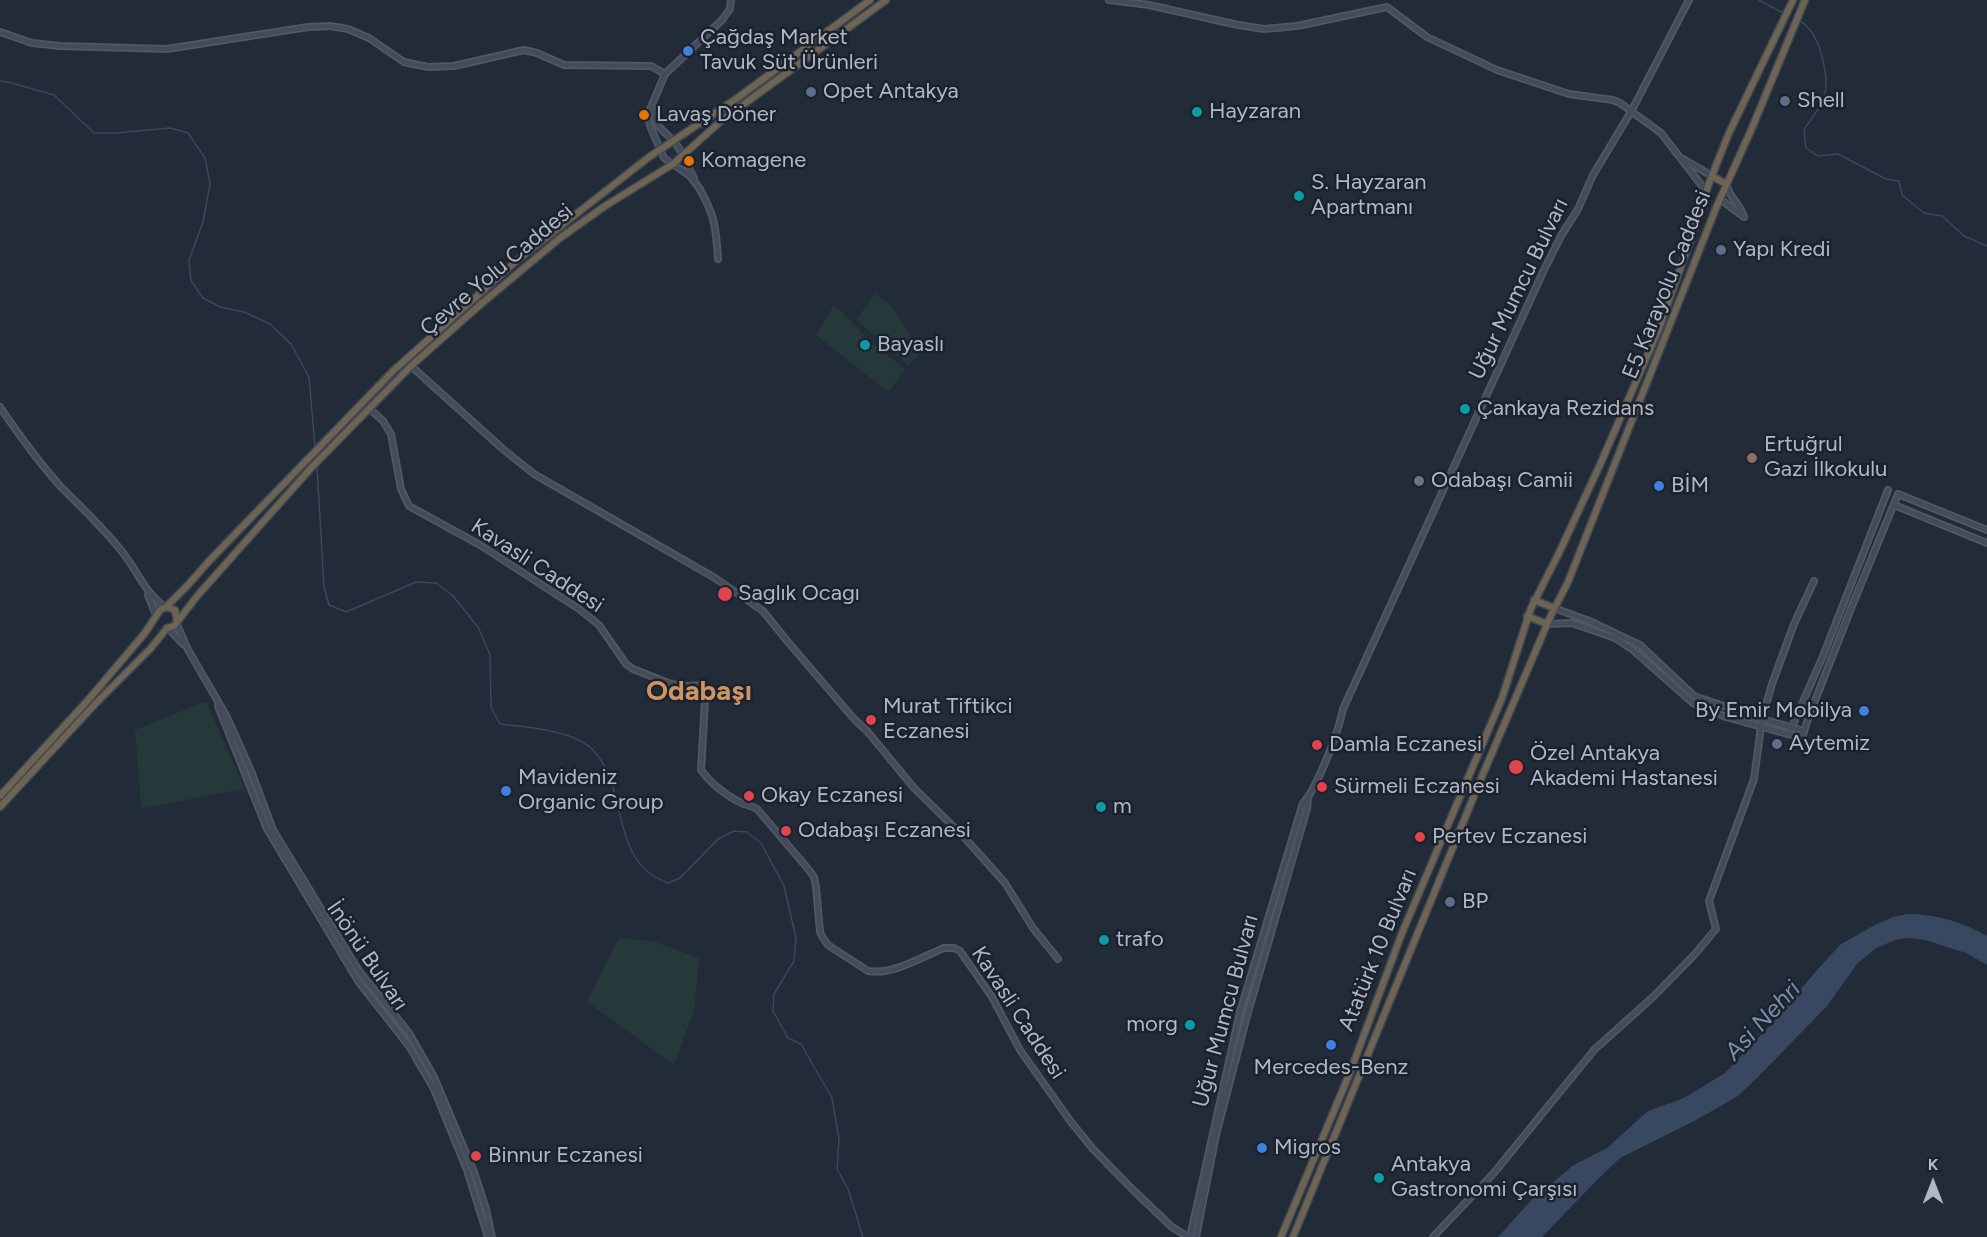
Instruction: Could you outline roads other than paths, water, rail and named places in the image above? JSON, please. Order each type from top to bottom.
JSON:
[{"type":"highway","name":"Çevre Yolu Caddesi","points":[[0,796],[89,699],[145,633],[160,609],[165,607],[399,366],[515,262],[660,149],[735,99],[870,0]]},
{"type":"highway","name":"Çevre Yolu Caddesi","points":[[0,807],[96,703],[151,648],[167,628],[174,626],[311,468],[411,366],[560,238],[605,206],[673,164],[721,122],[886,0]]},
{"type":"highway","name":"E5 Karayolu Caddesi","points":[[1522,683],[1554,608],[1568,582],[1726,184],[1805,0]]},
{"type":"highway","name":"E5 Karayolu Caddesi","points":[[1509,676],[1527,616],[1579,511],[1658,331],[1706,191],[1729,133],[1792,2]]},
{"type":"highway","points":[[1712,176],[1726,184]]},
{"type":"highway","points":[[1706,191],[1720,199]]},
{"type":"highway","points":[[1534,600],[1554,608]]},
{"type":"highway","points":[[165,607],[175,610],[176,621]]},
{"type":"highway","points":[[156,616],[160,626],[167,628]]},
{"type":"highway","points":[[1527,616],[1547,624]]},
{"type":"highway","name":"Atatürk 10 Bulvarı","points":[[1281,1237],[1349,1075],[1402,933],[1502,698],[1509,676]]},
{"type":"highway","name":"Atatürk 10 Bulvarı","points":[[1293,1237],[1522,683]]},
{"type":"street","points":[[700,189],[690,176],[664,158],[650,126],[648,114],[665,75],[722,20],[730,9],[731,0]]},
{"type":"street","points":[[1109,0],[1149,5],[1264,29],[1297,26],[1387,6],[1427,37],[1504,73],[1569,94],[1613,100],[1661,133],[1706,191]]},
{"type":"street","name":"Uğur Mumcu Bulvarı","points":[[1196,1237],[1216,1135],[1254,987],[1307,809],[1308,798],[1343,709],[1500,363],[1561,236],[1578,209],[1598,166],[1631,112],[1689,0]]},
{"type":"street","points":[[0,32],[32,43],[60,46],[167,49],[308,27],[330,26],[348,29],[362,35],[404,62],[428,67],[454,66],[524,50],[564,65],[651,66],[665,75]]},
{"type":"street","points":[[655,96],[652,107],[653,120],[661,131],[673,140],[711,207],[715,222],[718,259]]},
{"type":"street","points":[[1674,151],[1685,161],[1712,176]]},
{"type":"street","points":[[1720,199],[1744,217],[1741,207],[1730,194],[1726,184]]},
{"type":"street","points":[[411,366],[534,474],[715,578],[763,611],[855,720],[867,730],[914,788],[964,837],[1005,883],[1033,928],[1058,959]]},
{"type":"street","points":[[0,407],[36,458],[122,551],[146,590],[156,616]]},
{"type":"street","name":"Kavasli Caddesi","points":[[369,408],[382,421],[391,435],[401,489],[409,506],[480,545],[579,609],[599,625],[626,664],[633,669],[671,684],[701,685],[705,701],[701,770],[707,778],[733,798],[758,810],[809,870],[816,887],[820,932],[828,945],[868,971],[874,972],[888,971],[944,948],[954,948],[960,951],[992,997],[1020,1050],[1071,1122],[1093,1149],[1133,1190],[1172,1227],[1189,1237]]},
{"type":"street","points":[[1790,735],[1888,489]]},
{"type":"street","points":[[1554,608],[1592,622],[1640,645],[1694,696],[1802,738],[1852,606],[1898,494],[1987,530]]},
{"type":"street","points":[[1894,505],[1987,543]]},
{"type":"street","points":[[1433,1237],[1504,1160],[1594,1050],[1653,997],[1695,954],[1716,928],[1709,901],[1754,778],[1761,723],[1772,684],[1790,634],[1814,581]]},
{"type":"street","points":[[146,590],[165,607]]},
{"type":"street","name":"İnönü Bulvarı","points":[[176,621],[187,648],[227,717],[251,771],[273,830],[359,971],[409,1033],[434,1077],[467,1155],[486,1209],[490,1237]]},
{"type":"street","points":[[1547,624],[1572,623],[1615,638],[1633,650],[1693,703],[1761,723],[1804,731]]},
{"type":"street","name":"İnönü Bulvarı","points":[[167,628],[187,648]]},
{"type":"street","name":"İnönü Bulvarı","points":[[215,695],[223,722],[267,829],[358,981],[410,1046],[434,1089],[467,1170],[490,1237]]},
{"type":"street","name":"Uğur Mumcu Bulvarı","points":[[1189,1237],[1240,1012],[1303,803],[1308,798]]},
{"type":"water","points":[[1908,914],[1929,915],[1949,920],[1987,936],[1987,965],[1966,953],[1925,940],[1898,939],[1876,948],[1857,964],[1827,1006],[1738,1096],[1620,1158],[1542,1237],[1498,1237],[1536,1195],[1572,1166],[1607,1148],[1648,1111],[1684,1098],[1725,1073],[1776,1019],[1841,944],[1875,925],[1893,917]]},
{"type":"waterway","points":[[1759,0],[1785,14]]},
{"type":"waterway","points":[[1800,21],[1807,27],[1818,45],[1826,79],[1823,101],[1804,130],[1806,148],[1818,156],[1838,154],[1886,179],[1899,181],[1902,195],[1924,213],[1942,216],[1964,236],[1987,246]]},
{"type":"waterway","points":[[0,81],[54,95],[94,133],[170,128],[188,133],[205,158],[210,184],[203,222],[189,260],[191,281],[203,298],[220,307],[244,312],[270,324],[291,344],[309,377],[315,447]]},
{"type":"waterway","points":[[317,467],[324,587],[329,605],[346,612],[416,582],[436,583],[453,596],[478,627],[490,655],[491,707],[500,724],[536,728],[561,734],[584,743],[592,749],[604,765],[612,783],[627,841],[636,858],[649,873],[668,883],[680,878],[718,839],[734,831],[747,832],[761,843],[784,886],[796,938],[794,961],[774,994],[773,1011],[788,1038],[801,1044],[832,1098],[839,1139],[837,1169],[848,1189],[863,1237]]},
{"type":"place","name":"Çağdaş Market Tavuk Süt Ürünleri","points":[[688,51]]},
{"type":"place","name":"Opet Antakya","points":[[811,92]]},
{"type":"place","name":"Shell","points":[[1785,101]]},
{"type":"place","name":"Hayzaran","points":[[1197,112]]},
{"type":"place","name":"Lavaş Döner","points":[[644,115]]},
{"type":"place","name":"Komagene","points":[[689,161]]},
{"type":"place","name":"S. Hayzaran Apartmanı","points":[[1299,196]]},
{"type":"place","name":"Yapı Kredi","points":[[1721,250]]},
{"type":"place","name":"Bayaslı","points":[[865,345]]},
{"type":"place","name":"Çankaya Rezidans","points":[[1465,409]]},
{"type":"place","name":"Ertuğrul Gazi İlkokulu","points":[[1752,458]]},
{"type":"place","name":"Odabaşı Camii","points":[[1419,481]]},
{"type":"place","name":"BİM","points":[[1659,486]]},
{"type":"place","name":"Saglık Ocagı","points":[[725,594]]},
{"type":"place","name":"By Emir Mobilya","points":[[1864,711]]},
{"type":"place","name":"Murat Tiftikci Eczanesi","points":[[871,720]]},
{"type":"place","name":"Aytemiz","points":[[1777,744]]},
{"type":"place","name":"Damla Eczanesi","points":[[1317,745]]},
{"type":"place","name":"Özel Antakya Akademi Hastanesi","points":[[1516,767]]},
{"type":"place","name":"Sürmeli Eczanesi","points":[[1322,787]]},
{"type":"place","name":"Mavideniz Organic Group","points":[[506,791]]},
{"type":"place","name":"Okay Eczanesi","points":[[749,796]]},
{"type":"place","name":"m","points":[[1101,807]]},
{"type":"place","name":"Odabaşı Eczanesi","points":[[786,831]]},
{"type":"place","name":"Pertev Eczanesi","points":[[1420,837]]},
{"type":"place","name":"BP","points":[[1450,902]]},
{"type":"place","name":"trafo","points":[[1104,940]]},
{"type":"place","name":"morg","points":[[1190,1025]]},
{"type":"place","name":"Mercedes-Benz","points":[[1331,1045]]},
{"type":"place","name":"Migros","points":[[1262,1148]]},
{"type":"place","name":"Binnur Eczanesi","points":[[476,1156]]},
{"type":"place","name":"Antakya Gastronomi Çarşısı","points":[[1379,1178]]},
{"type":"district","name":"Odabaşı","points":[[699,692]]},
{"type":"water label","name":"Asi Nehri","points":[[1763,1021]]}]
